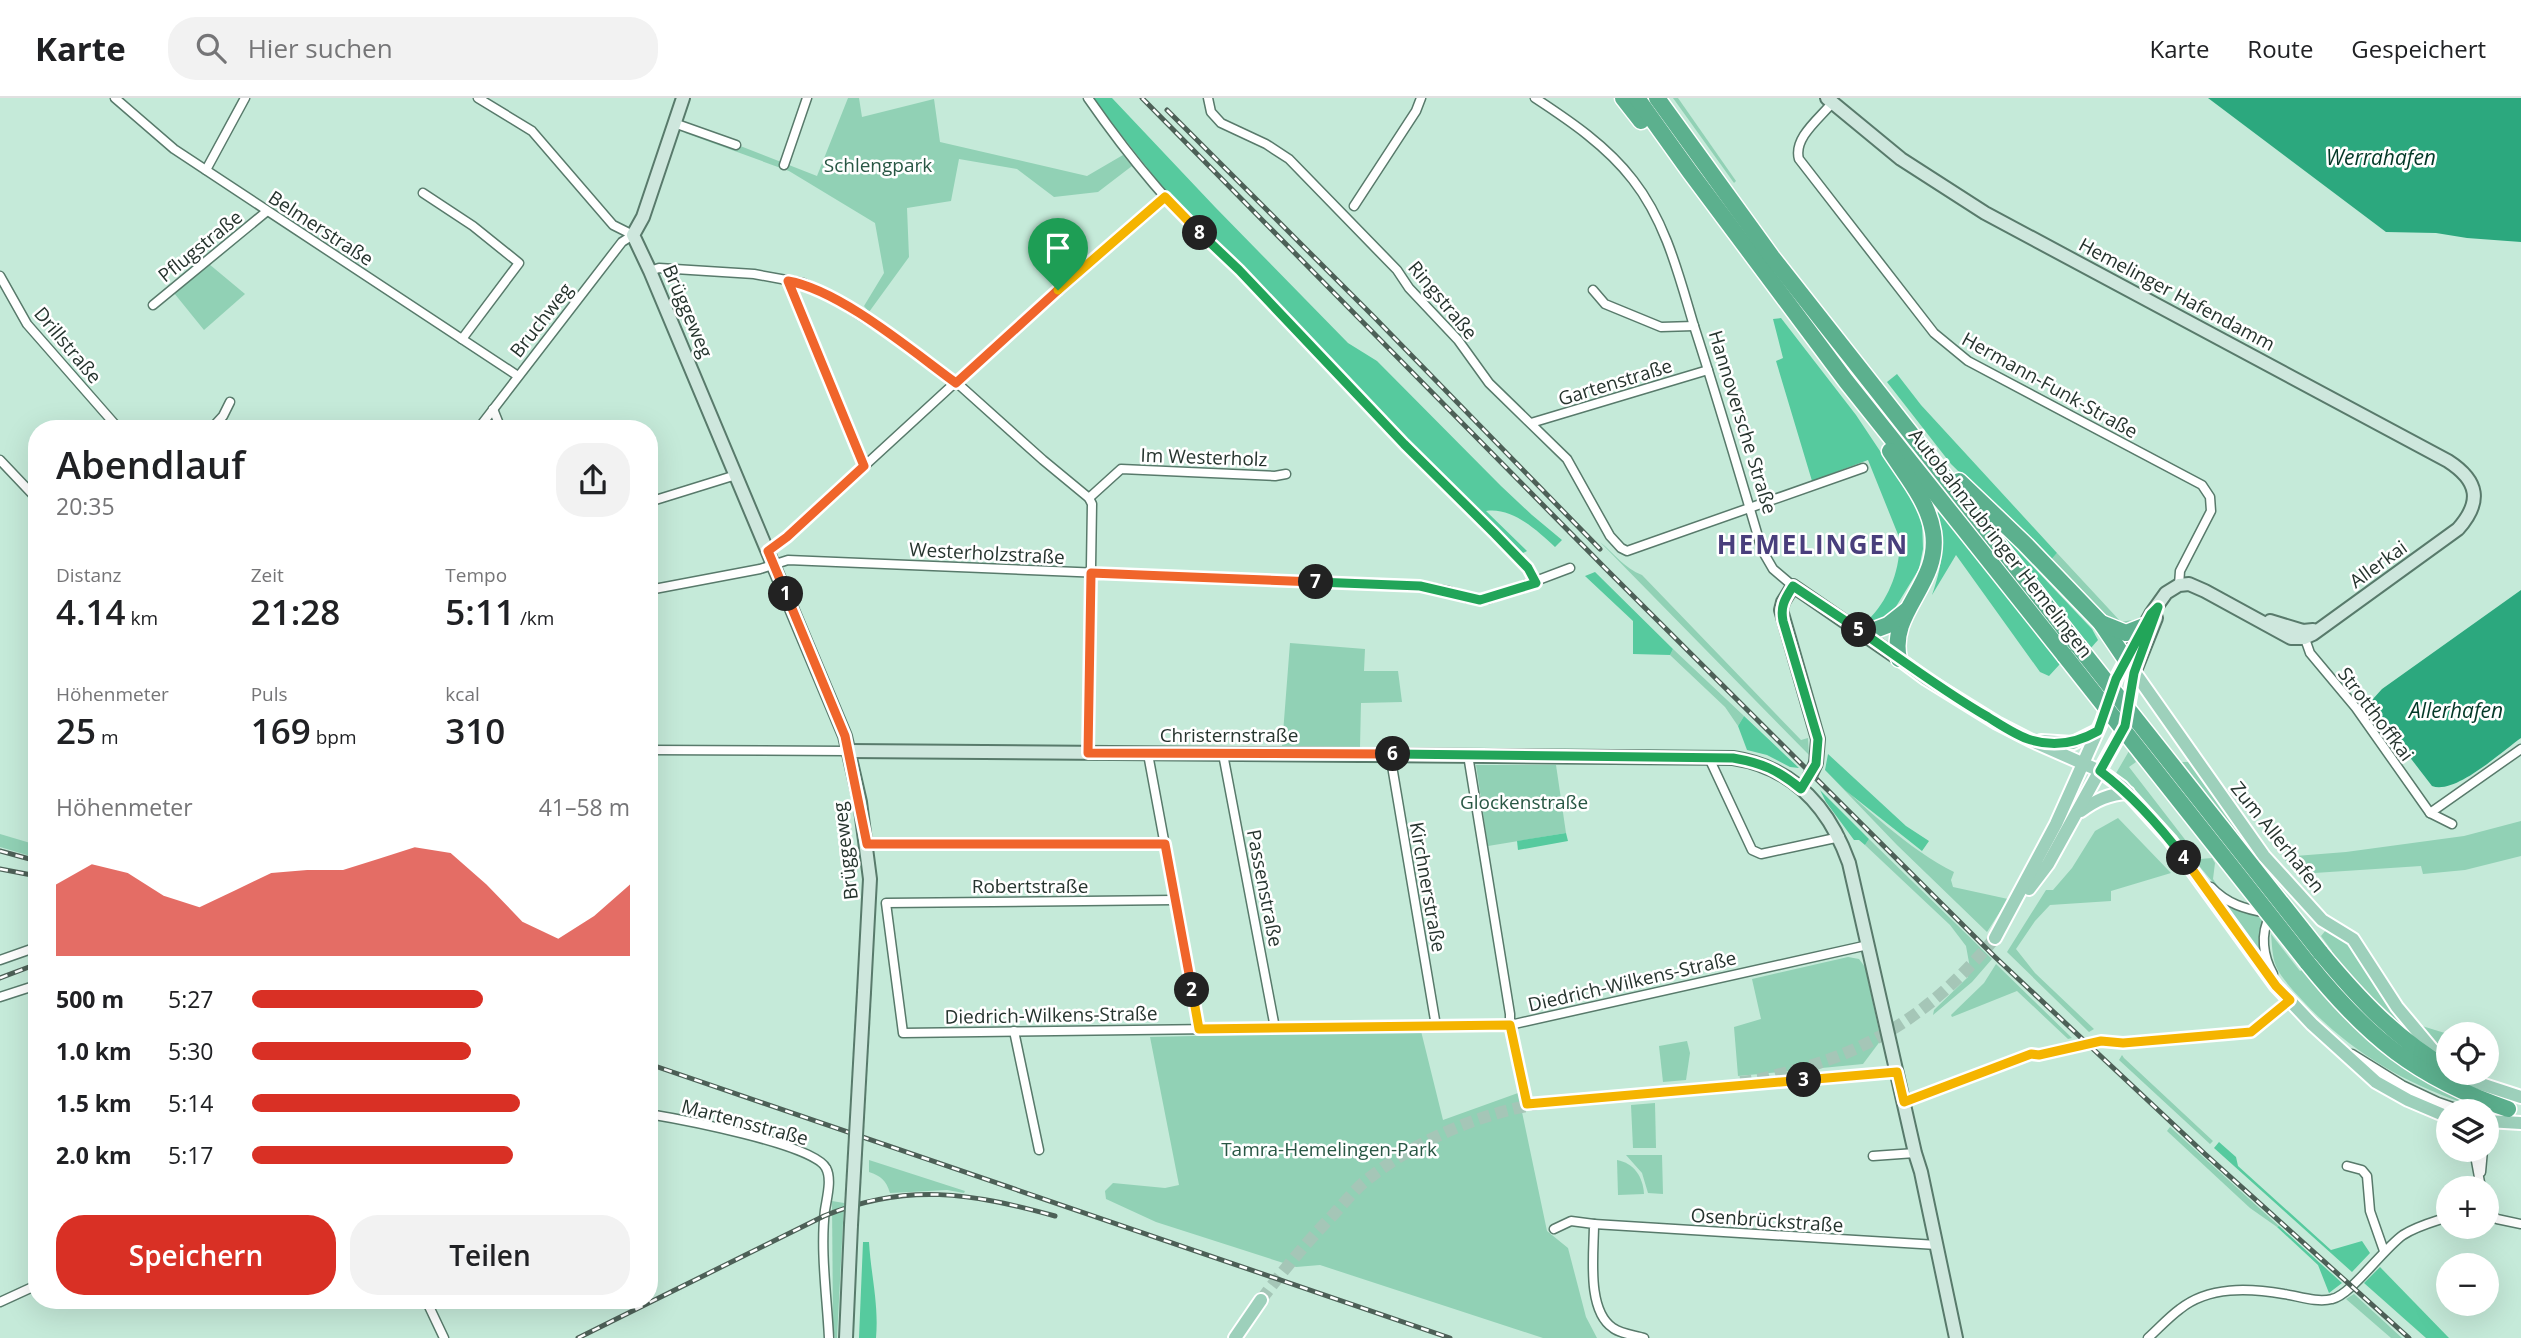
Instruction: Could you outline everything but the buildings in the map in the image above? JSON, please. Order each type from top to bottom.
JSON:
[{"type":"highway","points":[[1623,98],[1675,167],[1690,173]]},
{"type":"highway","name":"Autobahnzubringer Hemelingen","points":[[1637,98],[1846,381],[2071,651],[2314,957],[2350,1012],[2368,1031],[2395,1052],[2440,1081],[2515,1111]]},
{"type":"highway","name":"Autobahnzubringer Hemelingen","points":[[1657,98],[1772,257],[1912,437],[2071,651]]},
{"type":"highway","points":[[1667,98],[1676,126]]},
{"type":"highway","points":[[1846,381],[1854,404],[1917,492],[1927,510],[1933,531],[1934,551],[1927,577],[1898,631],[1896,647],[1899,659]]},
{"type":"highway","points":[[1912,437],[1933,451],[1969,492],[2024,543],[2101,623],[2130,666]]},
{"type":"highway","points":[[1864,634],[1888,625],[1909,608]]},
{"type":"highway","points":[[2101,623],[2126,633],[2144,626]]},
{"type":"highway","name":"Autobahnzubringer Hemelingen","points":[[2314,957],[2378,1018],[2436,1061]]},
{"type":"main road","points":[[1899,659],[1963,702],[2030,740],[2100,771],[2128,793],[2191,868],[2276,986],[2376,1082],[2407,1100],[2436,1112]]},
{"type":"main road","points":[[2130,666],[2125,726],[2048,864],[1995,938],[2056,824],[2098,731],[2116,679],[2130,666]]},
{"type":"main road","name":"Zum Allerhafen","points":[[2130,666],[2264,856],[2316,913],[2353,939],[2397,1007],[2436,1054]]},
{"type":"main road","points":[[2030,740],[2073,743],[2098,731]]},
{"type":"main road","points":[[2075,815],[2108,795],[2128,793]]},
{"type":"main road","points":[[2484,1085],[2521,1097]]},
{"type":"main road","points":[[2499,1122],[2521,1123]]},
{"type":"main road","points":[[1235,1338],[1261,1300],[1244,1338]]},
{"type":"street","name":"Belmerstraße","points":[[115,98],[174,149],[518,376]]},
{"type":"street","points":[[206,170],[245,98]]},
{"type":"street","points":[[478,98],[532,131],[613,225],[633,235],[643,217],[683,98]]},
{"type":"street","points":[[784,165],[807,98]]},
{"type":"street","points":[[1088,98],[1165,197],[1528,568],[1536,583]]},
{"type":"street","name":"Ringstraße","points":[[1208,98],[1211,112],[1221,123],[1266,144],[1289,159],[1397,270],[1409,288],[1458,340],[1489,383],[1567,460],[1610,536],[1620,548],[1627,551],[1749,509]]},
{"type":"street","points":[[1354,206],[1416,111],[1421,98]]},
{"type":"street","name":"Hannoversche Straße","points":[[1535,98],[1596,142],[1633,179],[1652,210],[1666,239],[1767,562],[1784,581],[1793,586]]},
{"type":"street","name":"Hemelinger Hafendamm","points":[[1830,100],[1909,164],[1984,213],[2456,466],[2470,481],[2474,492],[2471,511],[2458,529]]},
{"type":"street","name":"Hermann-Funk-Straße","points":[[1830,100],[1799,142],[1799,159],[1934,333],[1968,361],[2202,485],[2210,497],[2211,511],[2180,570],[2179,585]]},
{"type":"street","points":[[674,123],[736,145]]},
{"type":"street","points":[[423,192],[473,226],[519,263],[462,339]]},
{"type":"street","points":[[768,551],[787,537],[1165,197]]},
{"type":"street","name":"Pflugstraße","points":[[153,305],[266,212]]},
{"type":"street","name":"Brüggeweg","points":[[633,235],[845,736],[867,844],[870,908],[846,1338]]},
{"type":"street","name":"Bruchweg","points":[[485,420],[622,242],[633,235]]},
{"type":"street","points":[[650,271],[659,268],[754,274],[803,284],[827,295],[885,331],[956,383],[1089,498],[1092,503],[1088,753]]},
{"type":"street","name":"Drillstraße","points":[[0,276],[27,324],[111,420]]},
{"type":"street","points":[[788,281],[864,466]]},
{"type":"street","points":[[1593,290],[1605,304],[1661,327],[1694,326]]},
{"type":"street","name":"Gartenstraße","points":[[1531,423],[1708,370]]},
{"type":"street","points":[[219,420],[230,402]]},
{"type":"street","points":[[493,409],[497,420]]},
{"type":"street","points":[[0,460],[28,490]]},
{"type":"street","points":[[1749,509],[1863,468]]},
{"type":"street","name":"Im Westerholz","points":[[1089,498],[1121,469],[1275,476],[1286,474]]},
{"type":"street","points":[[658,499],[736,475]]},
{"type":"street","name":"Allerkai","points":[[2304,635],[2320,629],[2458,529]]},
{"type":"street","name":"Westerholzstraße","points":[[658,588],[796,561],[1420,586],[1480,600],[1536,583],[1570,568]]},
{"type":"street","points":[[2130,666],[2166,593],[2179,585],[2189,584],[2247,613],[2304,635]]},
{"type":"street","points":[[1805,783],[1816,764],[1818,739],[1781,610],[1793,586],[1899,659]]},
{"type":"street","points":[[2130,666],[2144,626],[2158,607]]},
{"type":"street","name":"Strotthoffkai","points":[[2304,635],[2310,653],[2356,708],[2430,813],[2452,824]]},
{"type":"street","points":[[2430,813],[2521,749]]},
{"type":"street","name":"Christernstraße","points":[[658,750],[1733,758],[1758,762],[1805,783],[1840,837],[1849,863],[1921,1172],[1956,1338]]},
{"type":"street","points":[[1148,754],[1199,1029]]},
{"type":"street","name":"Passenstraße","points":[[1223,754],[1275,1028]]},
{"type":"street","name":"Kirchnerstraße","points":[[1390,754],[1436,1026]]},
{"type":"street","points":[[1468,755],[1510,1025],[1527,1104],[1897,1072]]},
{"type":"street","points":[[1709,758],[1752,850],[1761,854],[1840,837]]},
{"type":"street","points":[[867,844],[1165,844]]},
{"type":"street","points":[[1904,1102],[2031,1054],[2039,1055],[2101,1041],[2123,1043],[2251,1032],[2290,1000],[2270,970],[2264,950],[2266,925],[2280,900],[2283,887],[2264,856]]},
{"type":"street","points":[[2191,868],[2226,901],[2272,914]]},
{"type":"street","name":"Robertstraße","points":[[886,903],[1175,900]]},
{"type":"street","name":"Diedrich-Wilkens-Straße","points":[[886,903],[903,1033],[1510,1025],[1868,945]]},
{"type":"street","points":[[0,960],[28,950]]},
{"type":"street","points":[[0,997],[28,988]]},
{"type":"street","points":[[1014,1031],[1039,1150]]},
{"type":"street","points":[[2329,1039],[2392,1079],[2436,1101]]},
{"type":"street","name":"Martensstraße","points":[[658,1116],[741,1133],[804,1153],[826,1166],[828,1184],[824,1230],[829,1338]]},
{"type":"street","points":[[1873,1156],[1915,1153]]},
{"type":"street","points":[[2347,1166],[2362,1170],[2367,1176],[2370,1211],[2384,1251]]},
{"type":"street","points":[[2499,1219],[2521,1224]]},
{"type":"street","name":"Osenbrückstraße","points":[[1554,1229],[1571,1221],[1937,1245]]},
{"type":"street","points":[[2148,1338],[2181,1307],[2202,1296],[2223,1290],[2261,1290],[2330,1300],[2341,1296],[2384,1251],[2403,1236],[2436,1221]]},
{"type":"street","points":[[1594,1224],[1594,1293],[1599,1314],[1616,1330],[1644,1338]]},
{"type":"street","points":[[0,1302],[28,1289]]},
{"type":"street","points":[[430,1309],[444,1338]]},
{"type":"green space","name":"Schlengpark","points":[[848,98],[859,98],[862,117],[934,99],[940,142],[1087,176],[1123,155],[1132,166],[1098,192],[1054,197],[1017,169],[959,159],[951,201],[907,208],[909,257],[869,312],[864,306],[884,273],[875,223],[789,171],[685,133],[689,126],[817,176]]},
{"type":"green space","points":[[1673,98],[1678,98],[1736,181],[1734,183]]},
{"type":"green space","points":[[209,264],[245,294],[204,330],[174,293]]},
{"type":"green space","points":[[1600,542],[1625,565],[1642,575],[1801,740],[1808,738],[1809,755]]},
{"type":"green space","points":[[2057,553],[2121,622],[2132,620],[2124,624],[2107,618],[2050,561]]},
{"type":"green space","points":[[1290,643],[1365,649],[1364,671],[1398,671],[1402,702],[1361,703],[1360,747],[1282,746]]},
{"type":"green space","points":[[1673,649],[1744,716],[1738,726],[1725,707],[1670,655]]},
{"type":"green space","points":[[2129,751],[2136,762],[2129,767],[2200,859],[2212,858],[2215,863],[2213,879],[2222,893],[2147,804],[2115,775]]},
{"type":"green space","points":[[2182,762],[2189,762],[2272,874],[2275,884]]},
{"type":"green space","name":"Glockenstraße","points":[[1476,765],[1556,765],[1566,833],[1488,846]]},
{"type":"green space","points":[[1825,770],[1904,839],[1954,872],[1951,880],[1953,887],[2008,899],[1987,932],[1897,845]]},
{"type":"green space","points":[[2118,818],[2171,873],[2111,891],[2111,901],[2050,905],[2016,949],[2035,973],[2094,1029],[2089,1032],[2007,952],[2046,890],[2053,890],[2072,868],[2095,831]]},
{"type":"green space","points":[[2521,821],[2521,856],[2465,870],[2423,874],[2421,866],[2299,874],[2282,857],[2346,852],[2464,836]]},
{"type":"green space","points":[[0,834],[28,842],[28,855],[0,847]]},
{"type":"green space","points":[[1869,839],[1992,959],[1972,982],[1933,1015],[1934,1010],[1968,977],[1964,970],[1970,968],[1966,946],[1950,925],[1865,845]]},
{"type":"green space","points":[[2218,899],[2264,921],[2261,942],[2265,963]]},
{"type":"green space","points":[[2326,930],[2350,943],[2417,1038],[2415,1040],[2388,1019],[2330,953],[2332,951],[2321,936]]},
{"type":"green space","points":[[2271,934],[2300,971],[2304,969],[2345,1017],[2386,1053],[2436,1077],[2436,1085],[2452,1085],[2481,1099],[2452,1099],[2436,1093],[2394,1072],[2354,1047],[2319,1017],[2284,979],[2278,970]]},
{"type":"green space","points":[[1848,957],[1859,959],[1865,967],[1881,1040],[1863,1064],[1738,1076],[1734,1027],[1761,1019],[1752,979]]},
{"type":"green space","points":[[1996,964],[2072,1038],[2068,1039],[2017,991],[1952,1017],[1984,983]]},
{"type":"green space","points":[[2421,1027],[2436,1030],[2436,1043]]},
{"type":"green space","name":"Tamra-Hemelingen-Park","points":[[1421,1031],[1443,1120],[1518,1093],[1547,1231],[1568,1248],[1586,1317],[1597,1338],[1543,1338],[1320,1265],[1296,1267],[1156,1222],[1106,1199],[1105,1191],[1113,1183],[1165,1188],[1179,1185],[1150,1037]]},
{"type":"green space","points":[[1687,1041],[1690,1053],[1686,1080],[1663,1082],[1659,1046]]},
{"type":"green space","points":[[2122,1055],[2213,1141],[2210,1144],[2119,1060]]},
{"type":"green space","points":[[1655,1103],[1656,1148],[1633,1148],[1631,1105]]},
{"type":"green space","points":[[2499,1108],[2512,1114],[2512,1117],[2499,1115]]},
{"type":"green space","points":[[2170,1127],[2279,1226],[2250,1208],[2167,1131]]},
{"type":"green space","points":[[1626,1155],[1662,1155],[1663,1194],[1648,1193],[1642,1173]]},
{"type":"green space","points":[[869,1160],[965,1191],[890,1193],[882,1179],[869,1172]]},
{"type":"green space","points":[[1617,1160],[1633,1168],[1642,1182],[1644,1194],[1618,1195]]},
{"type":"green space","points":[[832,1201],[844,1203],[837,1338],[833,1327]]},
{"type":"green space","points":[[2354,1294],[2402,1338],[2391,1338],[2346,1299]]},
{"type":"shaded area","points":[[1092,98],[1112,98],[1348,343],[1377,361],[1501,486],[1562,540],[1555,547],[1515,516],[1486,511],[1527,551],[1521,554],[1168,194]]},
{"type":"shaded area","points":[[1781,318],[1856,415],[1914,502],[1922,520],[1923,549],[1919,569],[1889,618],[1874,625],[1868,620],[1888,593],[1896,571],[1899,537],[1868,460],[1812,481],[1776,361],[1783,358],[1773,319]]},
{"type":"shaded area","points":[[1897,374],[1921,405],[2057,553],[2050,561],[1951,464],[1887,382]]},
{"type":"shaded area","points":[[1939,511],[2060,664],[2049,676],[2040,672],[1956,555],[1932,595],[1941,554],[1941,535],[1936,514]]},
{"type":"shaded area","points":[[1986,517],[2092,629],[2098,640],[2090,649]]},
{"type":"shaded area","points":[[1595,572],[1673,649],[1670,655],[1633,654],[1633,621],[1585,576]]},
{"type":"shaded area","points":[[1744,716],[1799,768],[1747,750],[1738,726]]},
{"type":"shaded area","points":[[1828,754],[1906,826],[1929,841],[1922,851],[1845,790],[1825,770]]},
{"type":"shaded area","points":[[1820,790],[1869,839],[1865,845],[1854,840]]},
{"type":"shaded area","points":[[1566,833],[1568,841],[1518,850],[1517,841]]},
{"type":"shaded area","points":[[2219,1142],[2236,1157],[2238,1166],[2331,1250],[2362,1241],[2370,1253],[2352,1272],[2214,1148]]},
{"type":"shaded area","points":[[2277,1227],[2342,1283],[2329,1293],[2318,1265]]},
{"type":"shaded area","points":[[863,1242],[869,1242],[876,1302],[876,1338],[859,1338]]},
{"type":"shaded area","points":[[2380,1267],[2449,1338],[2426,1338],[2364,1283]]},
{"type":"water","name":"Werrahafen","points":[[2208,98],[2521,98],[2521,242],[2436,233],[2386,232]]},
{"type":"water","name":"Allerhafen","points":[[2521,590],[2521,738],[2465,778],[2442,787],[2432,786],[2372,708],[2372,700],[2382,689]]},
{"type":"tunnel","points":[[1740,1082],[1766,1078],[1823,1061],[1879,1037],[1929,1004],[1995,938]]},
{"type":"tunnel","points":[[1261,1300],[1296,1256],[1352,1194],[1382,1168],[1446,1132],[1491,1115],[1537,1104]]},
{"type":"railway","points":[[1142,98],[1606,569],[1995,957],[2205,1154],[2409,1338]]},
{"type":"railway","points":[[1167,110],[1600,549]]},
{"type":"railway","points":[[0,851],[28,859]]},
{"type":"railway","points":[[0,869],[28,874]]},
{"type":"railway","points":[[0,978],[28,967]]},
{"type":"railway","points":[[658,1067],[1450,1338]]},
{"type":"railway","points":[[658,1298],[824,1216],[883,1198],[911,1195],[967,1197],[1055,1216]]},
{"type":"railway","points":[[578,1338],[636,1309]]},
{"type":"district","name":"HEMELINGEN","points":[[1813,544]]},
{"type":"route","points":[[1165,197],[1528,568],[1536,583],[1480,600],[1420,586],[1091,573],[1088,753],[1733,758],[1758,762],[1785,775],[1801,789],[1813,771],[1819,751],[1818,739],[1781,610],[1793,586],[1926,679],[1997,723],[2030,740],[2063,744],[2084,739],[2098,731],[2116,679],[2151,614],[2158,607],[2134,673],[2125,726],[2100,771],[2122,787],[2170,840],[2276,986],[2290,1000],[2251,1032],[2123,1043],[2101,1041],[2039,1055],[2031,1054],[1904,1102],[1897,1072],[1527,1104],[1510,1025],[1199,1029],[1165,844],[867,844],[845,736],[768,551],[787,537],[864,466],[788,281],[816,288],[885,331],[956,383],[1058,290],[1165,197]]}]
